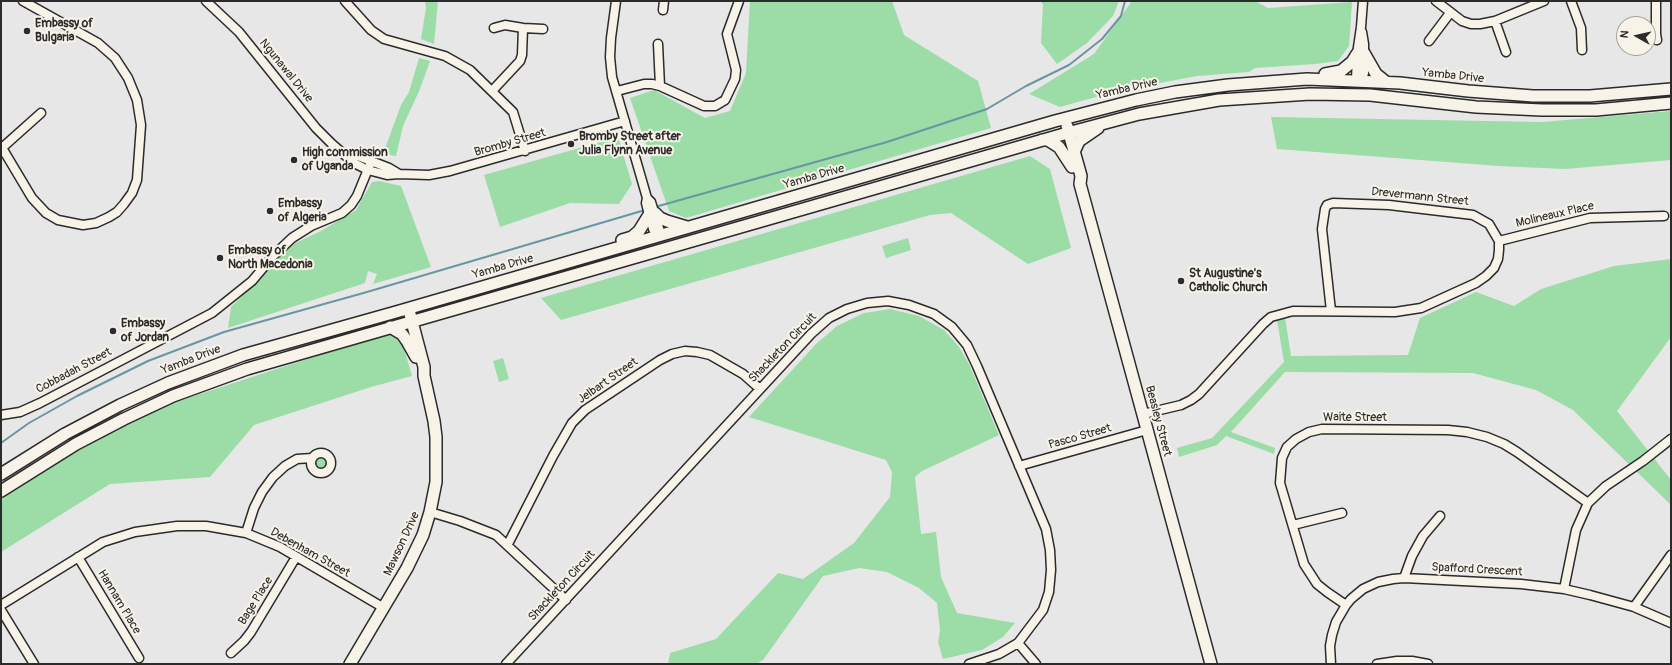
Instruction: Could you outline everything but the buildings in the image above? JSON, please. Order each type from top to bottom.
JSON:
[{"type":"main road","points":[[1307,79],[1320,75],[1341,72],[1360,53],[1376,74],[1386,82]]},
{"type":"main road","name":"Yamba Drive","points":[[1,474],[65,434],[99,415],[168,383],[243,355],[1063,119],[1128,102],[1176,92],[1255,82],[1307,79],[1386,82],[1533,96],[1590,96],[1671,89]]},
{"type":"main road","points":[[1358,94],[1359,80]]},
{"type":"main road","points":[[1,491],[93,435],[173,396],[247,369],[1113,120],[1172,107],[1219,100],[1310,94],[1358,94],[1476,107],[1542,110],[1596,110],[1671,103]]},
{"type":"main road","points":[[1063,119],[1066,133]]},
{"type":"main road","points":[[1074,152],[1079,141],[1085,136],[1113,120]]},
{"type":"main road","name":"Beasley Street","points":[[1066,133],[1074,152],[1081,176],[1080,184],[1211,664]]},
{"type":"main road","name":"Beasley Street","points":[[1066,133],[1075,178],[1080,184]]},
{"type":"main road","points":[[1042,140],[1048,140],[1059,147],[1072,167]]},
{"type":"main road","points":[[607,250],[619,241],[632,237],[639,231],[652,214],[667,221],[687,227]]},
{"type":"main road","points":[[649,253],[656,246],[659,236],[670,242],[690,236],[711,235]]},
{"type":"main road","points":[[417,337],[427,324],[446,316],[457,308]]},
{"type":"main road","points":[[406,309],[409,322]]},
{"type":"main road","name":"Mawson Drive","points":[[350,664],[407,568],[423,534],[430,512],[436,482],[436,437],[434,421],[417,337],[409,322]]},
{"type":"main road","name":"Mawson Drive","points":[[409,322],[419,368],[424,376]]},
{"type":"main road","points":[[390,327],[402,334],[416,357]]},
{"type":"street","points":[[23,1],[98,43],[114,58],[128,78],[137,100],[141,125],[137,180],[132,193],[117,212],[96,223],[83,225],[58,220],[46,213],[32,198],[2,146],[41,113]]},
{"type":"street","name":"Ngunawal Drive","points":[[206,1],[239,32],[316,128],[354,163],[370,166]]},
{"type":"street","points":[[345,1],[371,30],[384,39],[445,56],[470,70],[513,112],[525,151]]},
{"type":"street","points":[[616,1],[610,57],[612,76],[647,198],[651,202],[653,229],[659,236]]},
{"type":"street","points":[[663,10],[664,1]]},
{"type":"street","points":[[617,91],[644,84],[652,84],[660,86],[704,106],[715,106],[725,100],[735,79],[736,70],[727,34],[739,1]]},
{"type":"street","points":[[1359,80],[1364,72],[1360,53],[1364,44],[1361,27],[1363,1]]},
{"type":"street","points":[[1436,1],[1462,21],[1471,24],[1495,21],[1544,1]]},
{"type":"street","points":[[1571,1],[1581,28],[1582,50]]},
{"type":"street","points":[[1656,1],[1657,40]]},
{"type":"street","points":[[1429,41],[1450,12]]},
{"type":"street","points":[[1495,21],[1506,52]]},
{"type":"street","points":[[494,28],[505,25],[543,29]]},
{"type":"street","points":[[492,92],[520,61],[522,55],[523,28]]},
{"type":"street","points":[[658,44],[660,86]]},
{"type":"street","name":"Bromby Street","points":[[370,166],[401,174],[429,175],[450,171],[525,151],[625,122]]},
{"type":"street","name":"Cobbadah Street","points":[[1,415],[20,412],[40,403],[212,313],[252,280],[274,255],[292,238],[311,226],[342,212],[351,205],[357,196],[370,166]]},
{"type":"street","name":"Drevermann Street","points":[[1331,311],[1322,229],[1323,216],[1327,205],[1340,202],[1389,205],[1473,215],[1489,224],[1499,241]]},
{"type":"street","name":"Molineaux Place","points":[[1499,241],[1590,218],[1664,216]]},
{"type":"street","points":[[1143,414],[1181,405],[1199,394],[1271,317],[1293,312],[1395,312],[1421,308],[1476,283],[1486,276],[1494,268],[1498,259],[1499,241]]},
{"type":"street","name":"Shackleton Circuit","points":[[506,664],[811,334],[829,318],[846,309],[867,303],[888,301],[909,305],[934,314],[952,327],[967,345],[1046,529],[1050,550],[1051,570],[1049,592],[1043,610],[1018,643],[999,654],[968,664]]},
{"type":"street","name":"Jelbart Street","points":[[508,544],[556,449],[572,423],[585,410],[660,360],[672,354],[685,351],[710,355],[743,374],[760,389]]},
{"type":"street","name":"Waite Street","points":[[1346,605],[1327,592],[1310,574],[1304,564],[1280,483],[1282,458],[1287,447],[1296,439],[1309,432],[1322,429],[1448,430],[1467,432],[1487,437],[1504,444],[1517,452],[1588,503]]},
{"type":"street","name":"Pasco Street","points":[[1019,466],[1147,430]]},
{"type":"street","points":[[1564,589],[1576,530],[1588,503],[1606,486],[1643,461],[1671,439]]},
{"type":"street","points":[[246,533],[254,508],[262,492],[273,477],[285,466],[297,459],[312,458]]},
{"type":"street","points":[[430,512],[486,529],[496,535],[508,544],[566,600]]},
{"type":"street","points":[[1293,526],[1342,513]]},
{"type":"street","points":[[1404,578],[1412,556],[1423,536],[1440,516]]},
{"type":"street","name":"Debenham Street","points":[[1,605],[103,542],[135,532],[155,528],[206,526],[246,533],[280,547],[384,608]]},
{"type":"street","points":[[1634,607],[1671,555]]},
{"type":"street","name":"Hannam Place","points":[[78,557],[139,658]]},
{"type":"street","name":"Bage Place","points":[[230,653],[244,641],[251,632],[296,557]]},
{"type":"street","name":"Spafford Crescent","points":[[1331,664],[1330,646],[1332,635],[1336,622],[1346,605],[1352,598],[1364,589],[1378,582],[1404,578],[1521,584],[1564,589],[1634,607],[1671,623]]},
{"type":"street","points":[[1,610],[34,664]]},
{"type":"street","points":[[1018,643],[1036,664]]},
{"type":"street","points":[[1377,664],[1397,661],[1412,661],[1428,664]]},
{"type":"green space","points":[[425,1],[438,1],[434,44],[421,39],[426,8]]},
{"type":"green space","points":[[750,1],[892,1],[904,35],[978,81],[991,128],[686,218],[669,211],[630,98],[654,90],[705,118],[730,111],[746,73]]},
{"type":"green space","points":[[1040,1],[1119,1],[1113,16],[1087,43],[1057,64],[1041,43],[1043,4]]},
{"type":"green space","points":[[1132,1],[1255,1],[1268,8],[1352,2],[1349,46],[1338,61],[1255,68],[1249,72],[1197,76],[1117,91],[1060,107],[1029,94],[1094,54]]},
{"type":"green space","points":[[419,58],[430,61],[420,89],[403,126],[396,156],[383,154],[401,105],[409,92]]},
{"type":"green space","points":[[1671,111],[1671,160],[1565,169],[1499,166],[1277,149],[1271,117],[1542,122]]},
{"type":"green space","points":[[618,137],[632,184],[619,204],[570,203],[500,227],[484,175]]},
{"type":"green space","points":[[1030,156],[1050,169],[1071,248],[1028,264],[951,213],[930,215],[561,320],[541,298]]},
{"type":"green space","points":[[379,181],[401,186],[431,267],[373,284],[377,274],[368,271],[365,283],[228,328],[231,307],[259,279],[285,248],[321,231],[356,210],[372,182]]},
{"type":"green space","points":[[908,238],[911,250],[886,258],[882,246]]},
{"type":"green space","points":[[1671,259],[1671,337],[1617,411],[1671,480],[1671,505],[1573,410],[1536,390],[1473,373],[1285,372],[1231,432],[1275,448],[1274,454],[1226,436],[1217,445],[1179,457],[1177,448],[1212,438],[1284,362],[1277,320],[1285,317],[1291,356],[1408,355],[1420,318],[1476,292],[1514,306],[1541,289],[1614,266]]},
{"type":"green space","points":[[890,309],[919,316],[944,330],[959,347],[969,364],[999,435],[922,471],[915,477],[921,534],[936,532],[941,577],[957,613],[1015,623],[1003,637],[982,650],[943,659],[938,642],[940,631],[937,603],[919,588],[887,572],[859,568],[823,576],[763,660],[756,664],[668,664],[670,653],[716,639],[778,573],[803,579],[854,543],[890,497],[892,472],[886,460],[749,417],[816,344],[837,326],[864,313]]},
{"type":"green space","points":[[387,333],[401,338],[412,376],[371,387],[254,425],[210,477],[110,484],[1,552],[1,489],[151,410]]},
{"type":"green space","points":[[503,358],[509,379],[499,382],[493,361]]},
{"type":"green space","points":[[318,455],[324,455],[328,459],[328,465],[324,469],[318,469],[314,465],[314,459]]},
{"type":"waterway","points":[[655,207],[887,142],[987,109],[1026,86],[1069,65],[1102,39],[1121,16],[1125,1]]},
{"type":"waterway","points":[[1,443],[29,423],[77,396],[148,361],[224,332],[367,292],[645,210]]},
{"type":"place","name":"Embassy of Bulgaria","points":[[27,31]]},
{"type":"place","name":"Bromby Street after Julia Flynn Avenue","points":[[571,144]]},
{"type":"place","name":"High commission of Uganda","points":[[294,160]]},
{"type":"place","name":"Embassy of Algeria","points":[[270,211]]},
{"type":"place","name":"Embassy of North Macedonia","points":[[220,258]]},
{"type":"place","name":"St Augustine's Catholic Church","points":[[1181,281]]},
{"type":"place","name":"Embassy of Jordan","points":[[113,331]]}]
